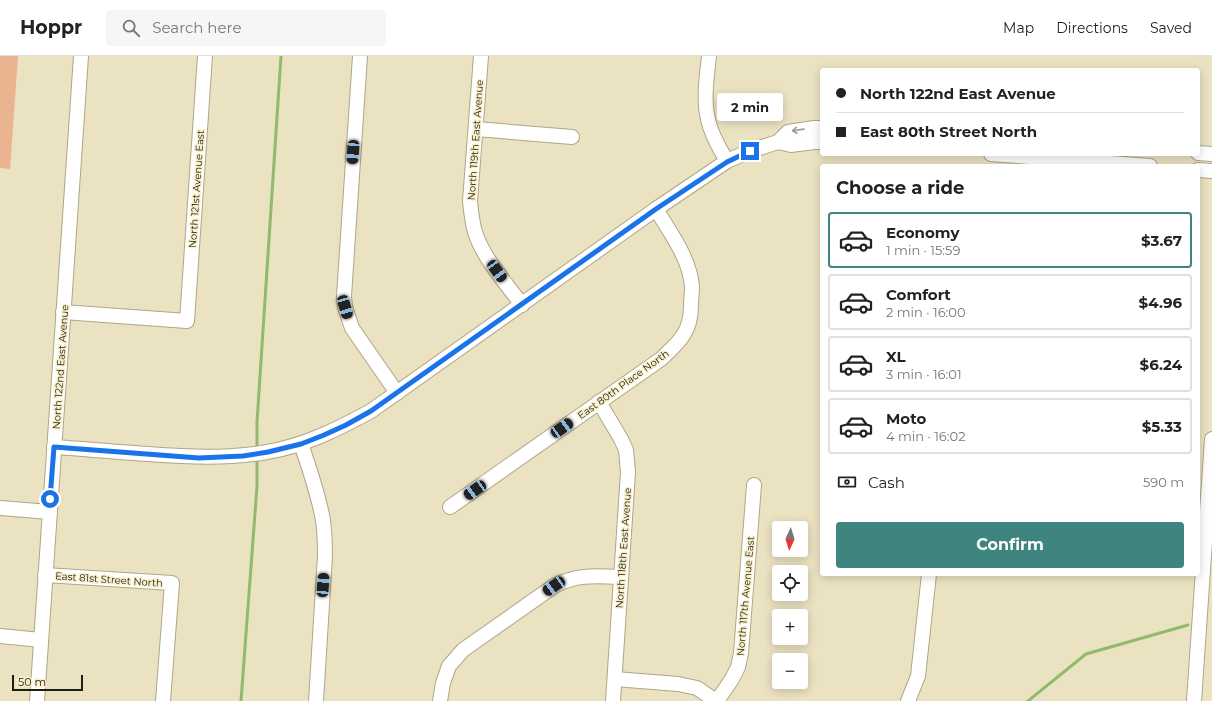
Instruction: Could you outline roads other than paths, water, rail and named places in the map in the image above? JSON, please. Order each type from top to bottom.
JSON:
[{"type":"street","name":"North 122nd East Avenue","points":[[37,701],[81,56]]},
{"type":"street","name":"North 121st Avenue East","points":[[64,312],[187,321],[205,56]]},
{"type":"street","points":[[360,56],[344,296],[345,307],[352,328],[397,393]]},
{"type":"street","name":"North 119th East Avenue","points":[[481,56],[470,201],[475,230],[484,252],[522,305]]},
{"type":"street","points":[[709,56],[706,108],[708,119],[718,145],[727,162]]},
{"type":"street","points":[[54,447],[199,458],[243,456],[268,452],[301,444],[324,435],[371,411],[656,209],[727,162],[750,151],[778,142],[788,132],[820,128]]},
{"type":"street","points":[[476,129],[572,137]]},
{"type":"street","points":[[778,142],[791,145],[820,142]]},
{"type":"street","points":[[1200,153],[1212,154]]},
{"type":"street","points":[[1018,156],[1124,164]]},
{"type":"street","points":[[1200,170],[1212,171]]},
{"type":"street","name":"East 80th Place North","points":[[450,508],[661,359],[684,334],[689,323],[691,311],[692,286],[687,264],[681,251],[656,209]]},
{"type":"street","name":"North 118th East Avenue","points":[[599,402],[621,439],[626,450],[628,461],[628,485],[613,701]]},
{"type":"street","points":[[1194,701],[1202,549],[1212,439]]},
{"type":"street","points":[[301,444],[322,516],[324,534],[325,556],[316,701]]},
{"type":"street","name":"North 117th Avenue East","points":[[717,701],[732,679],[738,667],[741,652],[754,486]]},
{"type":"street","points":[[0,508],[50,512]]},
{"type":"street","name":"East 81st Street North","points":[[45,575],[172,583],[163,701]]},
{"type":"street","points":[[440,701],[442,683],[449,666],[463,650],[554,586],[563,581],[585,576],[621,578]]},
{"type":"street","points":[[908,701],[918,676],[929,576]]},
{"type":"street","points":[[0,636],[41,640]]},
{"type":"street","points":[[615,679],[678,684],[697,688],[717,701]]},
{"type":"waterway","points":[[257,450],[257,422],[281,56]]},
{"type":"waterway","points":[[241,701],[257,486],[257,457]]},
{"type":"waterway","points":[[1028,701],[1086,654],[1188,625]]}]
